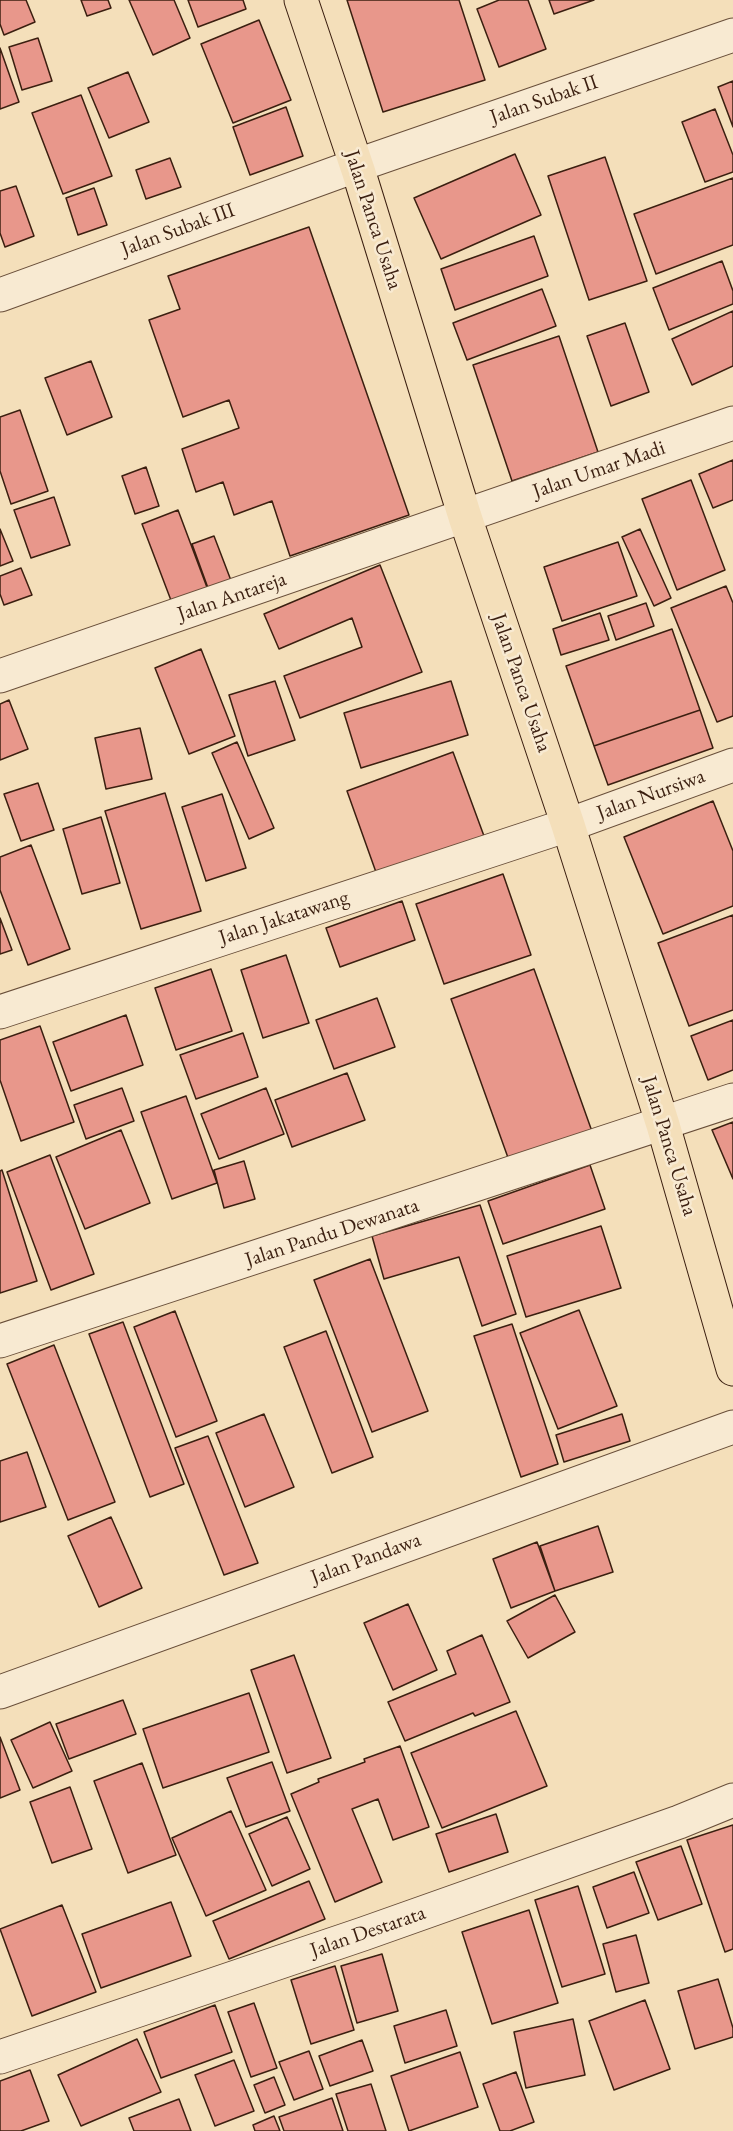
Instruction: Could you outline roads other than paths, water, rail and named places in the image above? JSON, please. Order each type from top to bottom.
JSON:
[{"type":"main road","name":"Jalan Panca Usaha","points":[[301,0],[372,216],[465,517],[568,825],[663,1125],[733,1369]]},
{"type":"street","name":"Jalan Subak II","points":[[357,169],[733,34]]},
{"type":"street","name":"Jalan Subak III","points":[[0,295],[357,169]]},
{"type":"street","name":"Jalan Umar Madi","points":[[465,517],[733,423]]},
{"type":"street","name":"Jalan Antareja","points":[[0,676],[465,517]]},
{"type":"street","name":"Jalan Nursiwa","points":[[568,825],[733,765]]},
{"type":"street","name":"Jalan Jakatawang","points":[[0,1012],[568,825]]},
{"type":"street","name":"Jalan Pandu Dewanata","points":[[0,1341],[663,1125],[733,1100]]},
{"type":"street","name":"Jalan Pandawa","points":[[0,1692],[733,1426]]},
{"type":"street","name":"Jalan Destarata","points":[[0,2057],[363,1935],[679,1822],[733,1800]]}]
